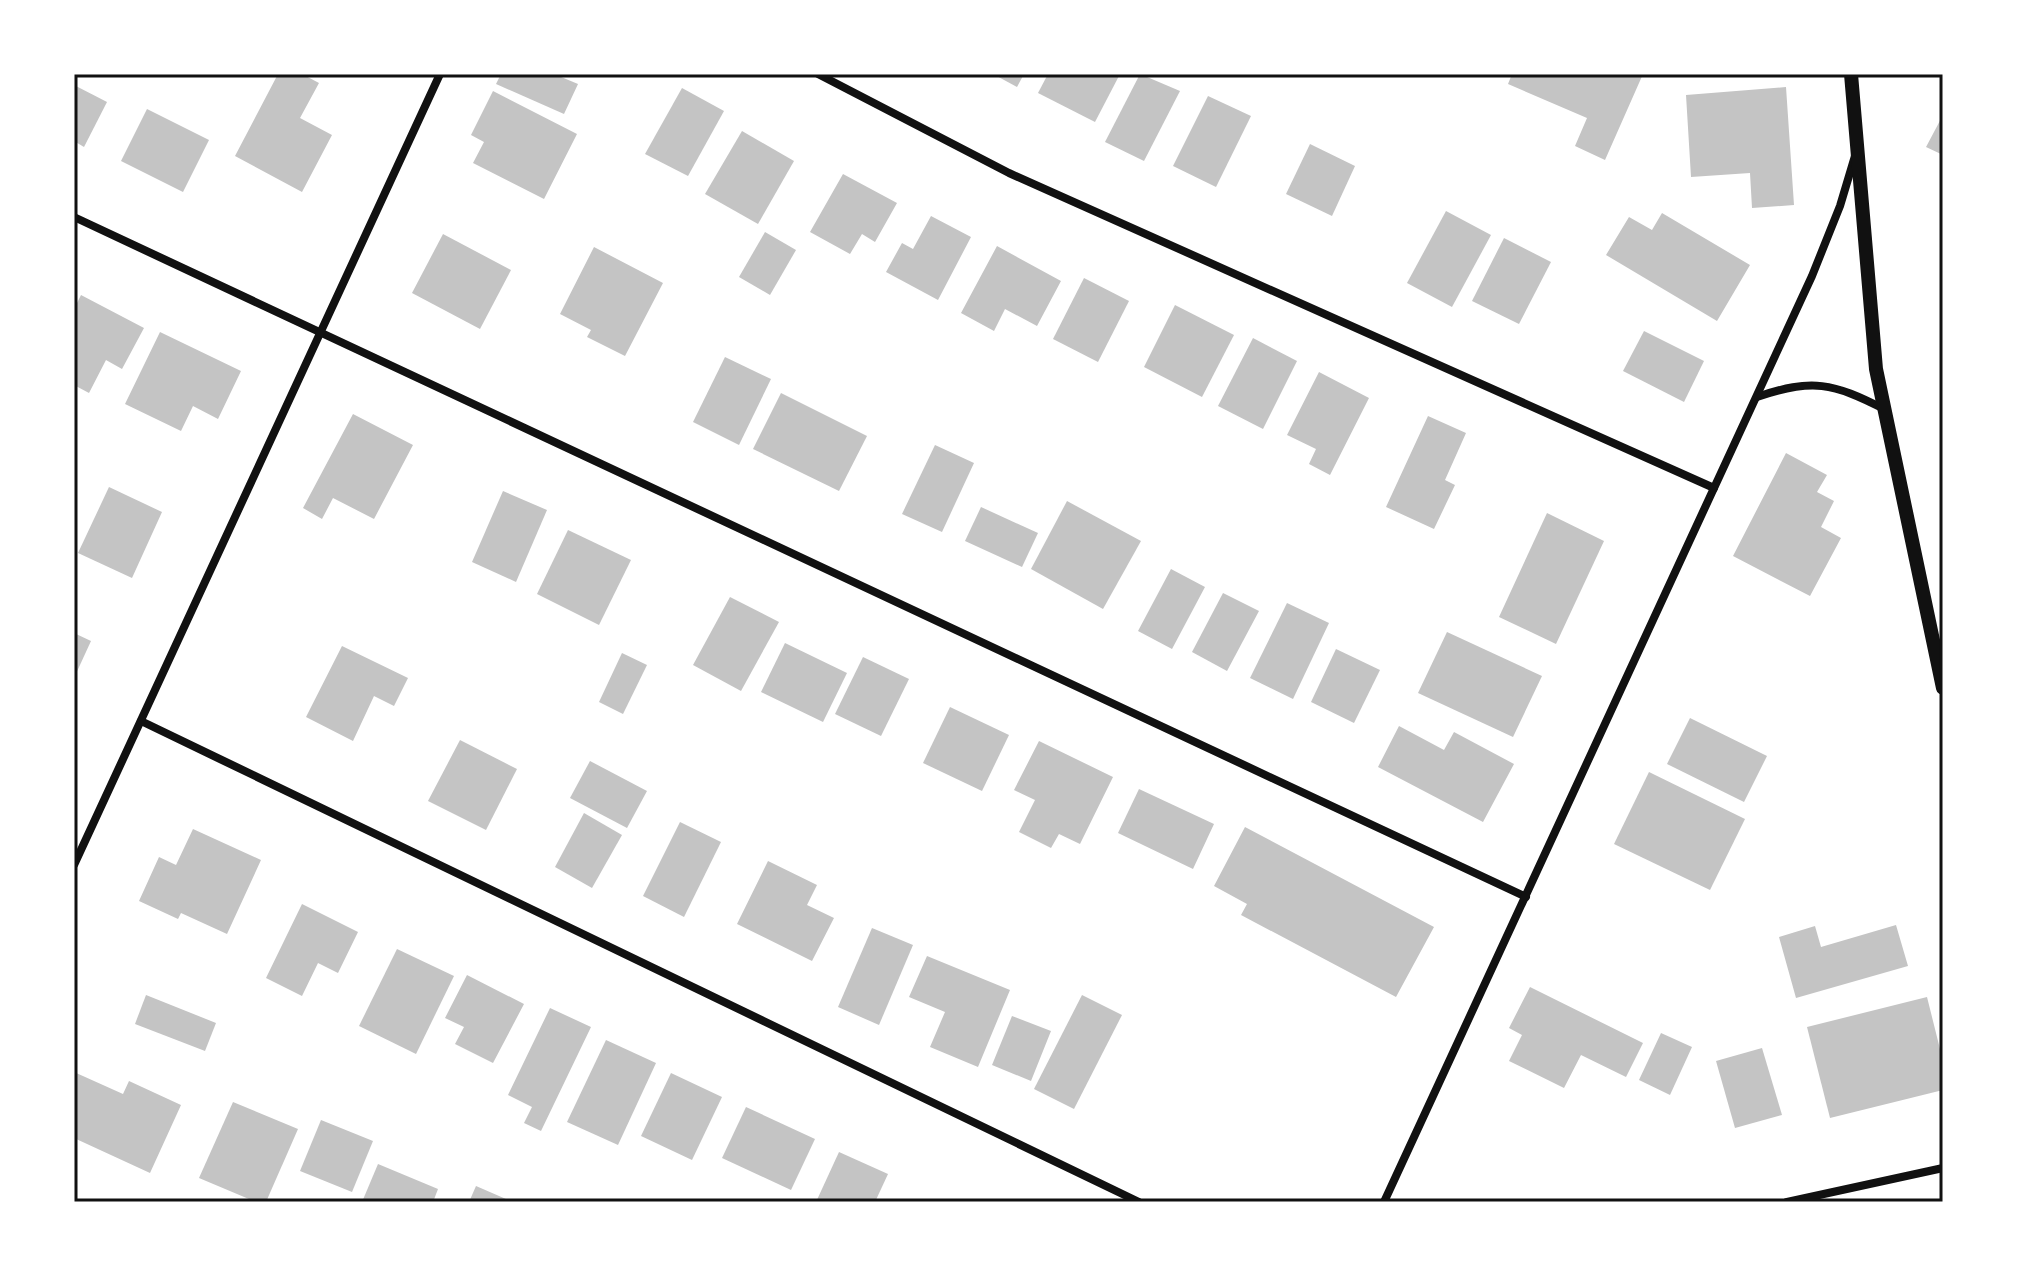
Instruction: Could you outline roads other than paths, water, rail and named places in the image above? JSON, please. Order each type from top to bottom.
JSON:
[{"type":"street","points":[[74,865],[440,74]]},
{"type":"street","points":[[818,74],[1009,173],[1714,488]]},
{"type":"street","points":[[1851,74],[1870,320],[1884,409],[1943,688]]},
{"type":"street","points":[[1384,1202],[1818,262],[1856,152]]},
{"type":"street","points":[[74,217],[1526,897]]},
{"type":"street","points":[[1757,397],[1791,385],[1815,382],[1848,390],[1884,409]]},
{"type":"street","points":[[141,721],[1139,1202]]},
{"type":"street","points":[[1787,1202],[1943,1168]]}]
